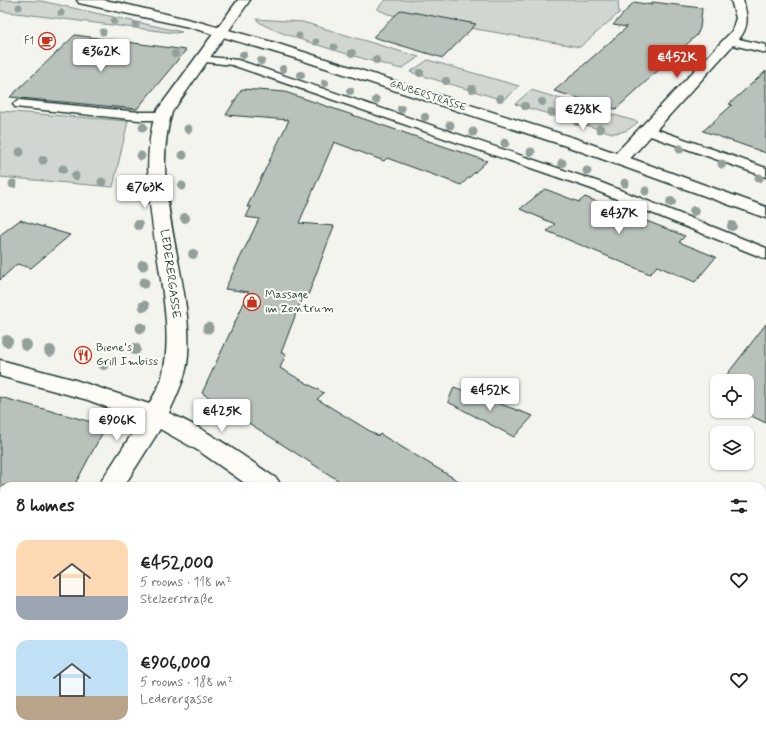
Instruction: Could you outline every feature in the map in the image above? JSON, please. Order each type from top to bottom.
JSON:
[{"type":"street","name":"GRUBERSTRASSE","points":[[83,0],[140,11],[267,44],[621,158],[766,212]]},
{"type":"street","name":"LEDERERGASSE","points":[[114,482],[155,417],[173,378],[178,356],[177,322],[162,223],[157,171],[159,128],[163,116],[174,97],[244,0]]},
{"type":"street","points":[[621,158],[731,41],[741,25],[742,18],[737,0]]},
{"type":"street","points":[[731,41],[766,49]]},
{"type":"street","points":[[0,368],[115,400],[155,417],[187,432],[262,482]]},
{"type":"lane","points":[[201,59],[234,62],[597,186],[766,254]]},
{"type":"lane","points":[[20,104],[139,116],[163,116]]},
{"type":"lane","points":[[647,130],[766,173]]},
{"type":"shaded area","points":[[0,0],[41,1],[182,32],[175,33],[0,11]]},
{"type":"shaded area","points":[[385,0],[618,0],[619,13],[580,47],[470,28],[462,30],[388,14],[377,9]]},
{"type":"shaded area","points":[[256,19],[303,22],[419,57],[401,69],[299,39],[263,25]]},
{"type":"shaded area","points":[[428,60],[519,86],[503,100],[410,72]]},
{"type":"shaded area","points":[[531,90],[638,122],[626,130],[612,133],[515,104]]},
{"type":"shaded area","points":[[0,111],[128,121],[113,187],[0,177]]},
{"type":"building","points":[[634,2],[652,5],[652,2],[702,8],[700,28],[697,35],[616,109],[554,91],[627,27],[613,25]]},
{"type":"building","points":[[401,10],[476,24],[443,58],[373,37]]},
{"type":"building","points":[[75,35],[186,50],[137,109],[10,97]]},
{"type":"building","points":[[766,71],[766,153],[703,131],[732,105],[729,104]]},
{"type":"building","points":[[242,89],[285,92],[487,161],[461,185],[387,158],[384,161],[334,142],[299,223],[334,226],[307,298],[302,298],[281,353],[286,354],[280,368],[324,393],[317,399],[378,436],[380,434],[460,482],[341,482],[202,393],[249,292],[225,289],[259,219],[246,217],[251,207],[247,207],[289,120],[226,115]]},
{"type":"building","points":[[545,189],[579,202],[585,197],[685,236],[679,242],[716,257],[695,282],[657,266],[650,274],[547,231],[555,224],[520,209]]},
{"type":"building","points":[[20,220],[70,235],[31,268],[17,264],[0,280],[0,235]]},
{"type":"building","points":[[766,324],[766,423],[754,417],[754,374],[727,374]]},
{"type":"building","points":[[454,387],[533,416],[514,437],[448,402]]},
{"type":"building","points":[[0,397],[106,426],[76,482],[0,482]]},
{"type":"place","name":"F1","points":[[47,41]]},
{"type":"place","name":"Massage im Zentrum","points":[[252,302]]},
{"type":"place","name":"Biene's Grill Imbiss","points":[[83,355]]}]
